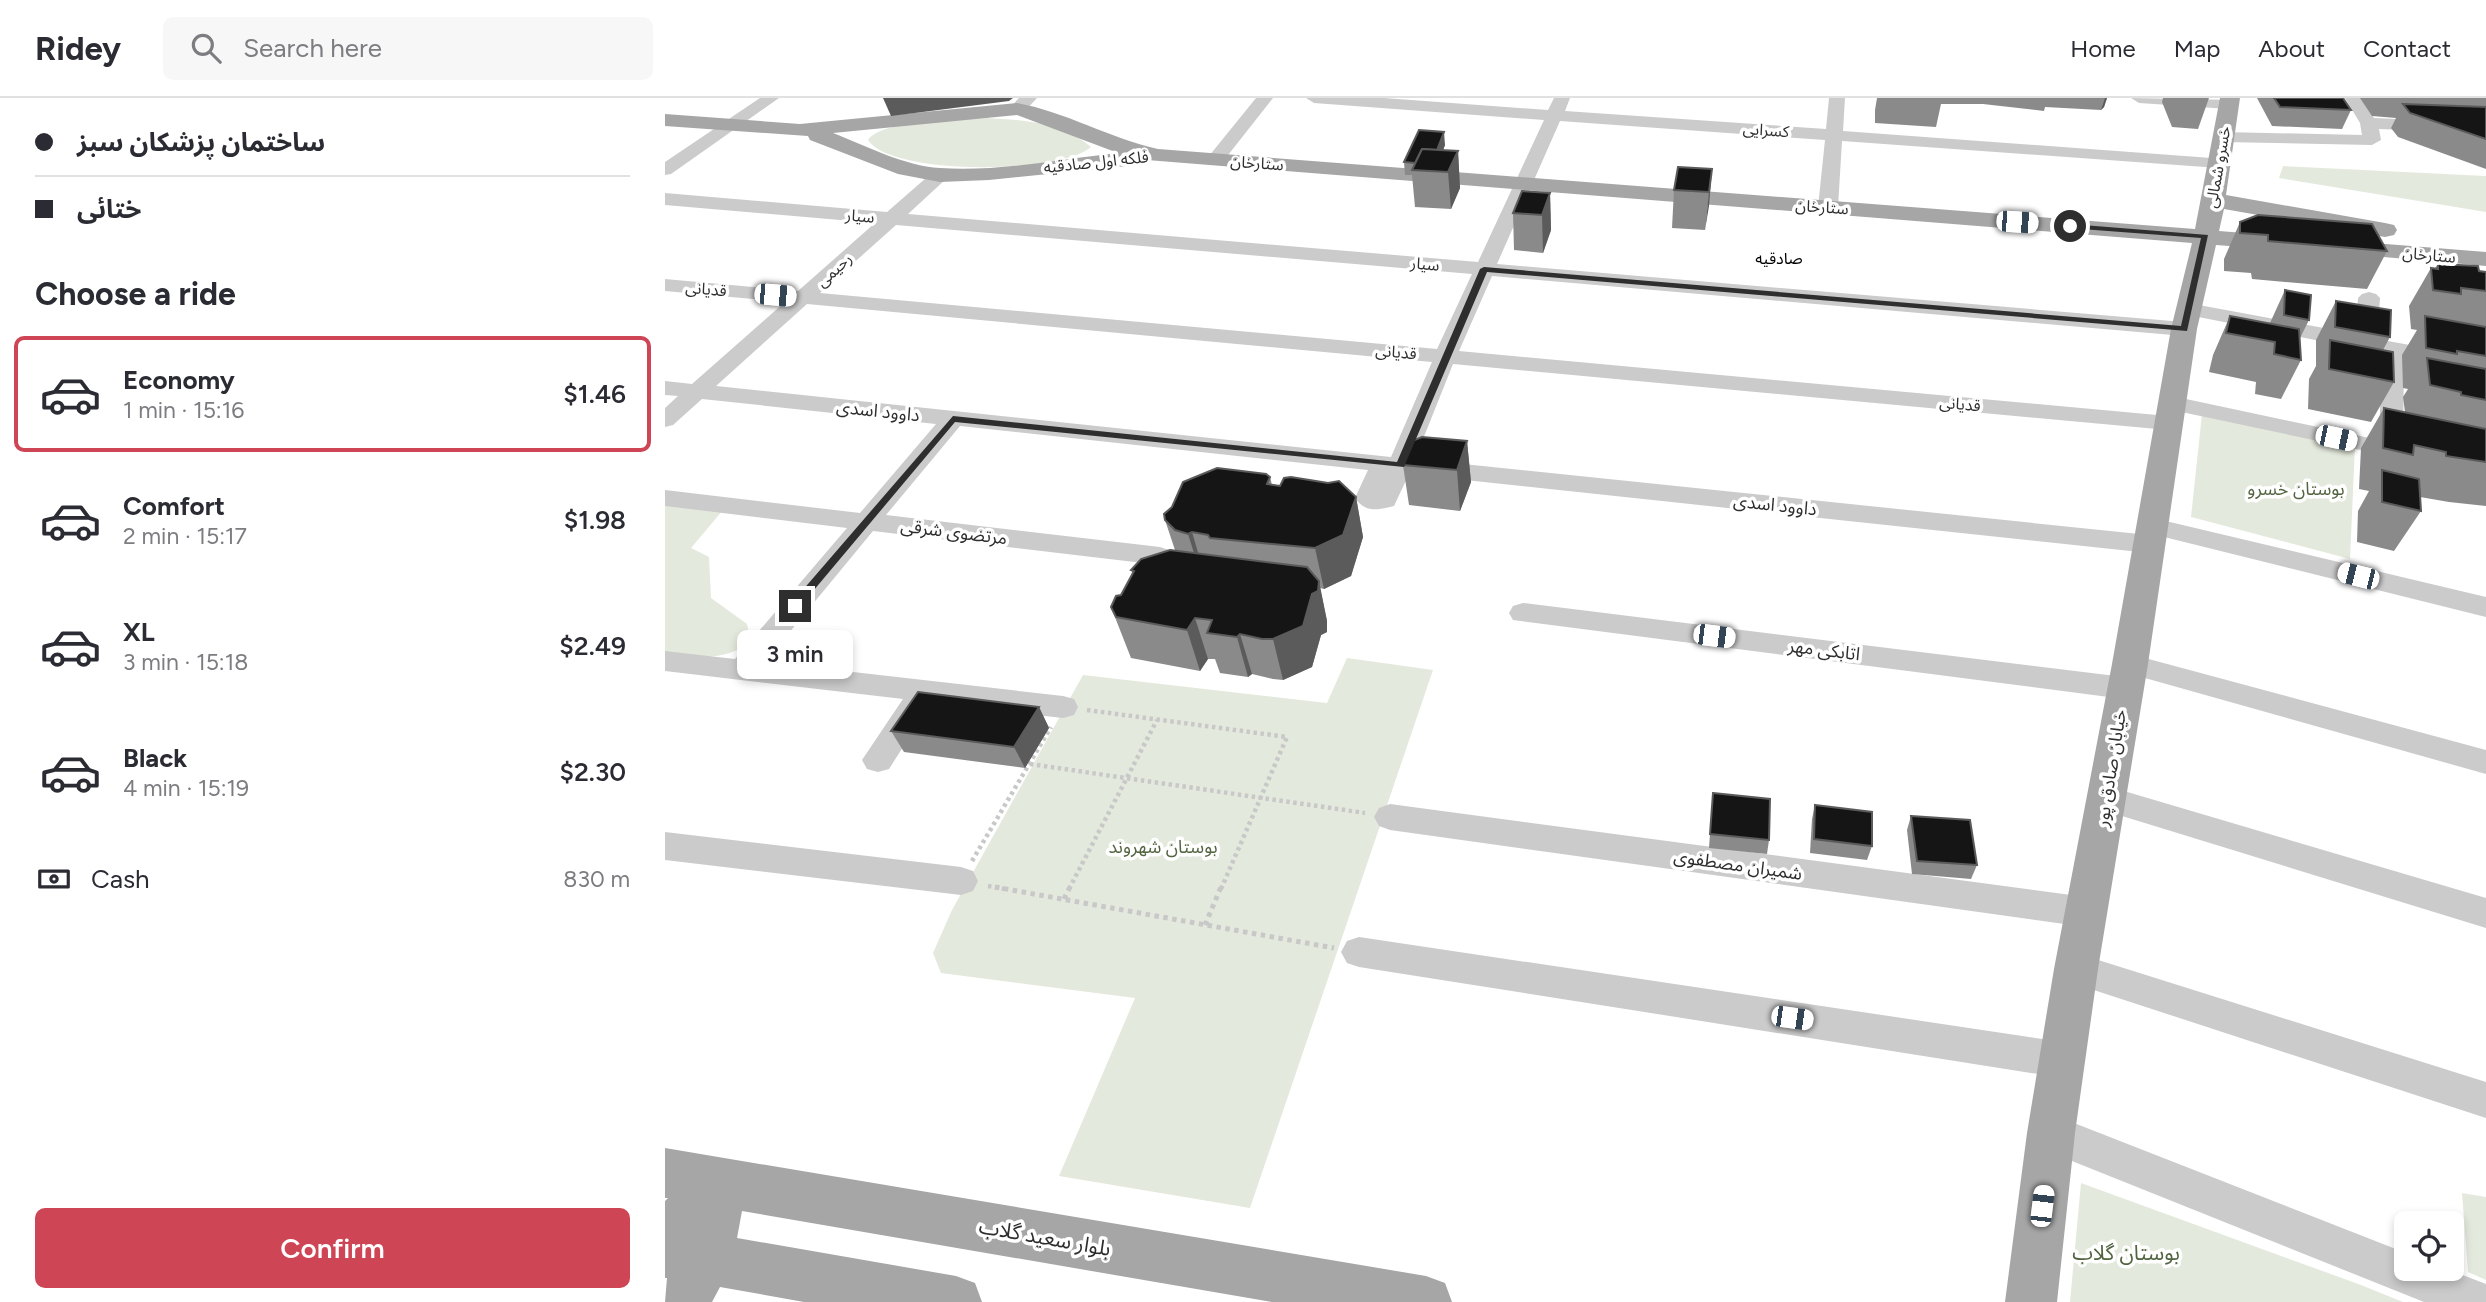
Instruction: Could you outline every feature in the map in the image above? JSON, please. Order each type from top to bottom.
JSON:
[{"type":"main road","name":"خسرو شمالی","points":[[2205,236],[2214,200],[2229,101]]},
{"type":"main road","name":"فلکه اول صادقیه","points":[[800,131],[1023,103],[1033,112],[1123,148],[1158,156]]},
{"type":"main road","points":[[665,120],[800,131]]},
{"type":"main road","name":"فلکه اول صادقیه","points":[[800,131],[823,136],[906,169],[940,175],[989,173],[1158,156]]},
{"type":"main road","name":"ستارخان","points":[[1158,156],[2486,259]]},
{"type":"main road","name":"ستارخان","points":[[2214,200],[2486,248]]},
{"type":"main road","name":"خیابان صادق پور","points":[[2031,1302],[2051,1133],[2076,969],[2107,799],[2186,319],[2205,236]]},
{"type":"main road","name":"بلوار سعید گلاب","points":[[665,1173],[1426,1302]]},
{"type":"main road","points":[[683,1302],[679,1249],[723,1182]]},
{"type":"main road","points":[[679,1249],[840,1283],[956,1302]]},
{"type":"main road","points":[[792,1302],[840,1283]]},
{"type":"street","points":[[665,170],[771,98]]},
{"type":"street","points":[[1215,160],[1265,98]]},
{"type":"street","name":"کسرایی","points":[[1314,98],[2219,163]]},
{"type":"street","points":[[1392,464],[1445,356],[1562,98]]},
{"type":"street","points":[[1828,207],[1837,98]]},
{"type":"street","points":[[2139,98],[2229,101]]},
{"type":"street","points":[[2353,98],[2370,132]]},
{"type":"street","points":[[2224,132],[2370,132],[2486,128]]},
{"type":"street","name":"رحیمی","points":[[665,420],[940,175]]},
{"type":"street","name":"سیار","points":[[665,199],[1484,269],[2186,319],[2366,343],[2486,366]]},
{"type":"street","name":"قدیانی","points":[[665,285],[1445,356],[2170,413],[2431,457]]},
{"type":"street","points":[[2366,343],[2369,298]]},
{"type":"street","points":[[2391,449],[2393,348]]},
{"type":"street","points":[[2455,360],[2466,352],[2486,353]]},
{"type":"street","name":"داوود اسدی","points":[[665,388],[1392,464],[2151,535],[2486,607]]},
{"type":"street","points":[[741,670],[953,419]]},
{"type":"street","name":"مرتضوی شرقی","points":[[665,499],[1160,556]]},
{"type":"street","name":"اتابکی مهر","points":[[1523,613],[2127,676],[2486,762]]},
{"type":"street","points":[[665,661],[1063,707]]},
{"type":"street","points":[[878,760],[924,691]]},
{"type":"street","points":[[2107,799],[2486,913]]},
{"type":"street","name":"شمیران مصطفوی","points":[[1390,817],[2086,912]]},
{"type":"street","points":[[665,846],[961,881]]},
{"type":"street","points":[[1359,952],[2063,1060]]},
{"type":"street","points":[[2076,969],[2486,1100]]},
{"type":"street","points":[[2051,1133],[2477,1302]]},
{"type":"path","points":[[1205,925],[1287,737],[1063,707],[961,881],[1063,900],[1205,925],[1359,952]]},
{"type":"path","points":[[1063,900],[1157,720]]},
{"type":"path","points":[[1030,764],[1390,817]]},
{"type":"green space","points":[[987,118],[1028,121],[1055,127],[1091,147],[1074,156],[1047,162],[977,167],[908,160],[883,152],[868,140],[876,133],[905,124]]},
{"type":"green space","points":[[2283,166],[2486,176],[2486,212],[2279,178]]},
{"type":"green space","name":"بوستان خسرو","points":[[2202,414],[2355,446],[2350,559],[2191,517]]},
{"type":"green space","points":[[665,505],[723,510],[691,548],[709,557],[711,598],[747,624],[751,642],[740,649],[709,656],[665,652]]},
{"type":"green space","name":"بوستان شهروند","points":[[1347,658],[1433,670],[1250,1208],[1059,1176],[1135,998],[941,973],[933,953],[952,910],[1083,675],[1327,703]]},
{"type":"green space","name":"بوستان گلاب","points":[[2081,1183],[2361,1285],[2403,1302],[2070,1302]]},
{"type":"green space","points":[[2462,1193],[2486,1197],[2486,1280],[2468,1272]]},
{"type":"building","points":[[2274,98],[2343,98],[2351,110],[2280,107]]},
{"type":"building","points":[[2403,104],[2486,107],[2486,139],[2410,113]]},
{"type":"building","points":[[1419,130],[1444,132],[1437,150],[1422,149],[1415,163],[1404,162]]},
{"type":"building","points":[[1422,149],[1458,151],[1448,172],[1412,170]]},
{"type":"building","points":[[1678,167],[1712,169],[1709,192],[1674,190]]},
{"type":"building","points":[[1522,191],[1550,193],[1542,215],[1513,213]]},
{"type":"building","points":[[2258,215],[2372,224],[2387,251],[2268,241],[2268,235],[2240,233],[2240,222]]},
{"type":"building","points":[[2438,264],[2478,266],[2479,271],[2486,272],[2486,291],[2461,288],[2461,294],[2433,290],[2431,268],[2438,269]]},
{"type":"building","points":[[2285,290],[2311,295],[2309,320],[2284,315]]},
{"type":"building","points":[[2336,301],[2391,310],[2390,337],[2335,327]]},
{"type":"building","points":[[2230,316],[2299,329],[2301,360],[2274,354],[2275,342],[2226,333]]},
{"type":"building","points":[[2425,316],[2486,327],[2486,356],[2426,348]]},
{"type":"building","points":[[2330,340],[2393,352],[2394,382],[2329,369]]},
{"type":"building","points":[[2427,358],[2486,369],[2486,400],[2430,385]]},
{"type":"building","points":[[2384,408],[2486,429],[2486,462],[2446,456],[2446,452],[2414,445],[2413,455],[2383,448]]},
{"type":"building","points":[[1422,437],[1467,441],[1457,470],[1403,465],[1412,441]]},
{"type":"building","points":[[1217,468],[1266,474],[1270,477],[1267,484],[1280,486],[1284,478],[1291,477],[1328,483],[1339,481],[1356,497],[1343,535],[1315,548],[1210,538],[1208,535],[1175,530],[1165,520],[1164,514],[1172,507],[1183,482]]},
{"type":"building","points":[[2382,470],[2419,479],[2421,511],[2382,502]]},
{"type":"building","points":[[1170,550],[1307,567],[1319,581],[1318,591],[1312,594],[1303,626],[1273,639],[1207,633],[1212,620],[1195,618],[1187,630],[1116,617],[1111,607],[1134,571],[1131,570],[1141,559]]},
{"type":"building","points":[[918,692],[1039,707],[1014,747],[891,731]]},
{"type":"building","points":[[1713,793],[1770,799],[1769,840],[1710,834]]},
{"type":"building","points":[[1815,805],[1872,812],[1872,846],[1814,839]]},
{"type":"building","points":[[1911,816],[1970,820],[1977,865],[1917,861]]},
{"type":"district","name":"صادقیه","points":[[1779,258]]},
{"type":"route","points":[[795,606],[953,419],[1400,465],[1484,269],[2184,329],[2205,236],[2070,226]]}]
